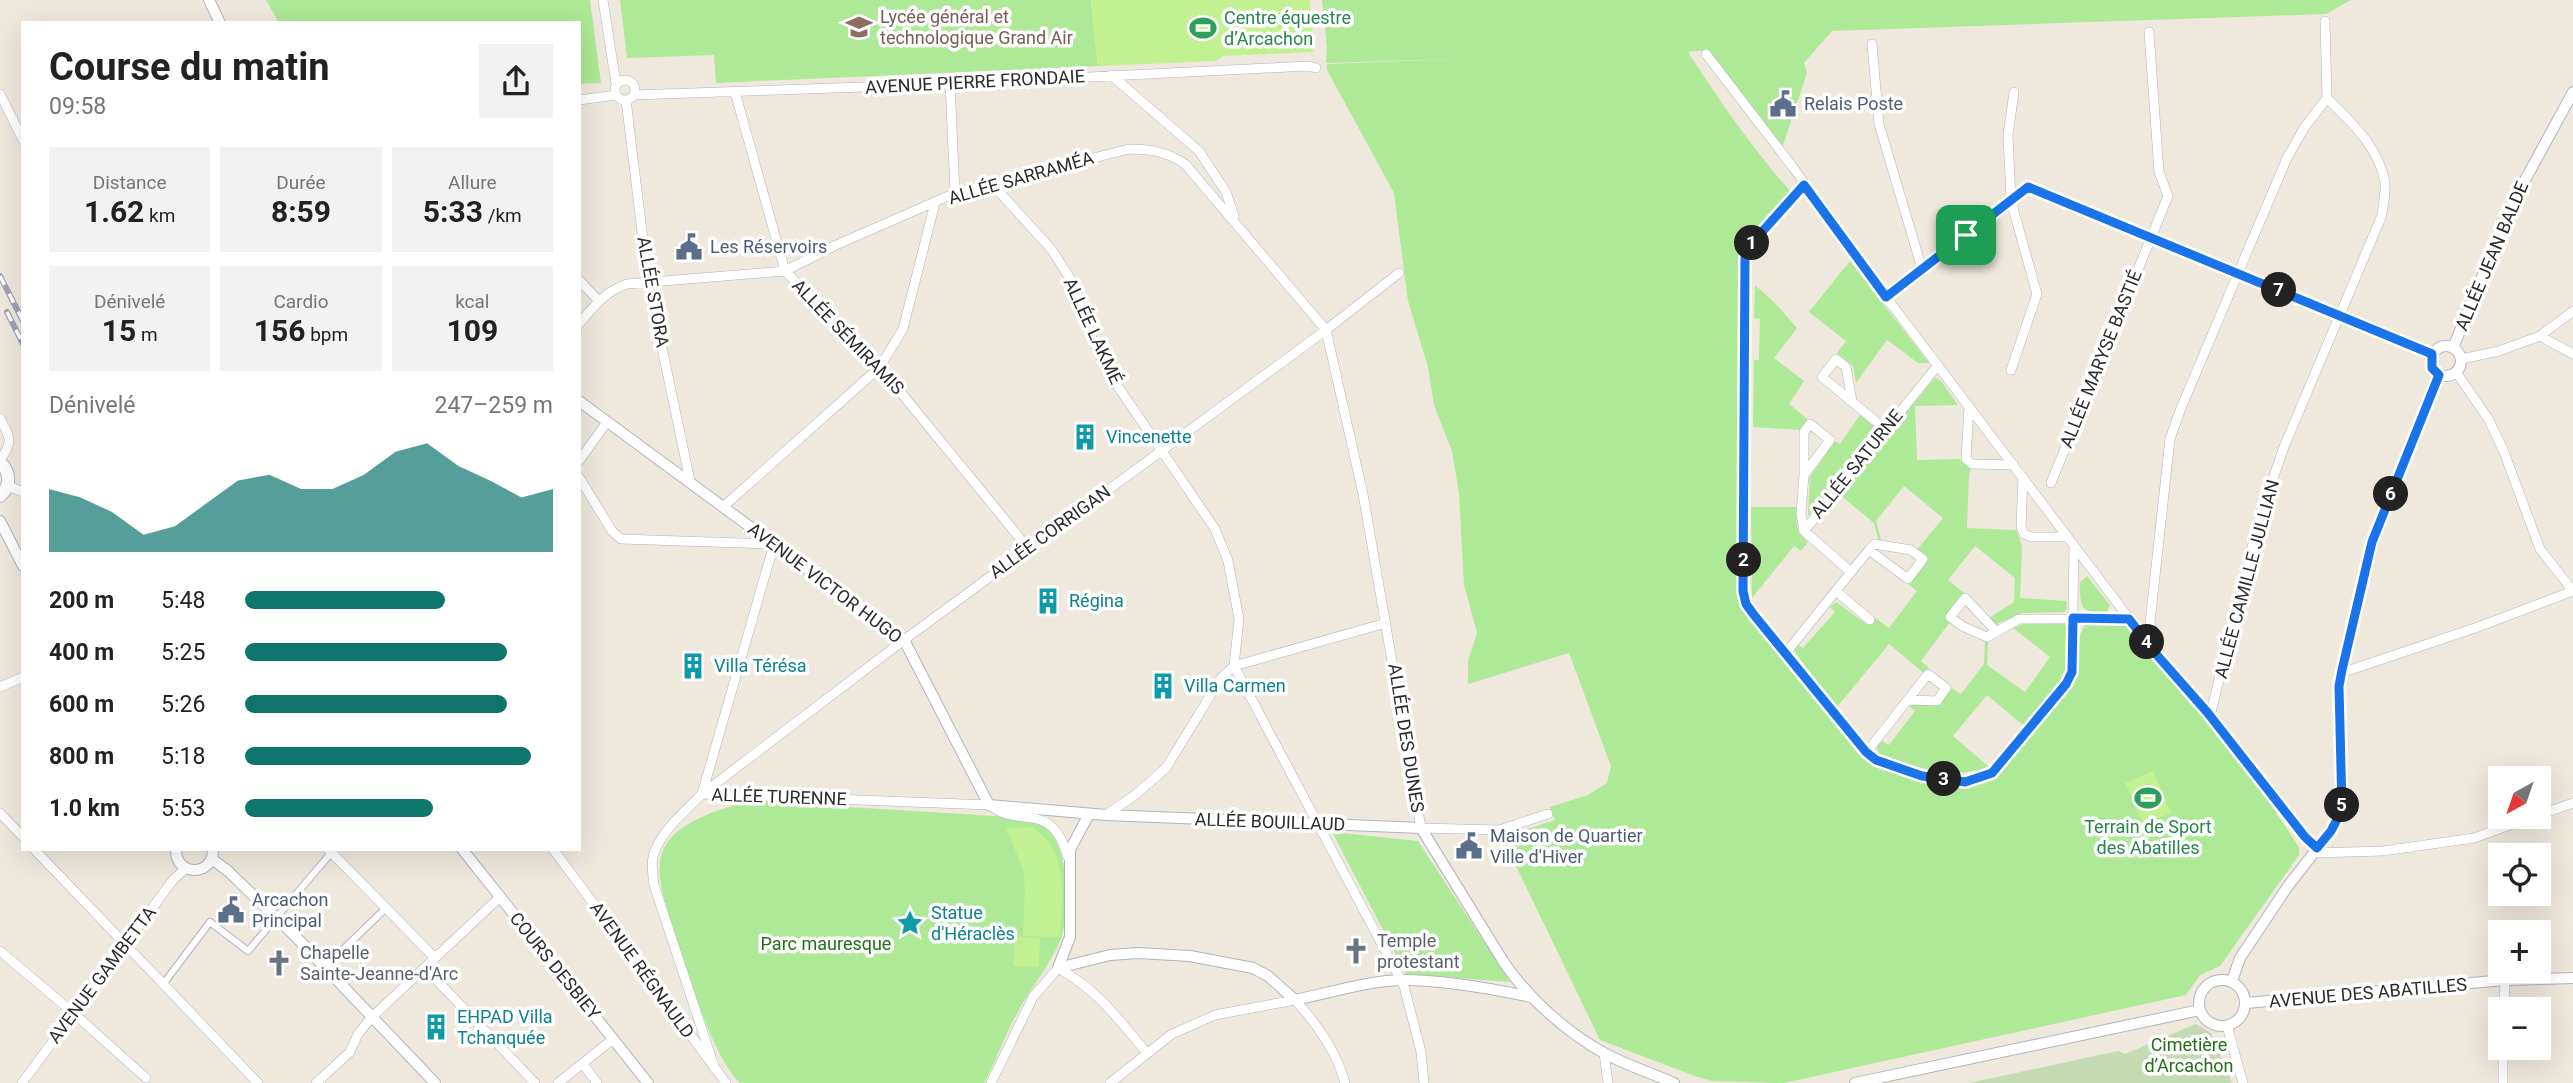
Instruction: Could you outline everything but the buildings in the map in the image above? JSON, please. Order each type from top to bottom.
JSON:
[{"type":"main road","points":[[0,461],[8,474],[4,491]]},
{"type":"street","points":[[209,0],[219,21]]},
{"type":"street","points":[[603,0],[616,95]]},
{"type":"street","points":[[2156,654],[2150,622],[2170,439],[2287,158],[2304,128],[2327,98],[2325,21]]},
{"type":"street","name":"ALLÉE MARYSE BASTIÉ","points":[[2051,483],[2168,196],[2159,172],[2149,32]]},
{"type":"street","points":[[1872,44],[1879,124],[1922,269]]},
{"type":"street","points":[[1706,54],[2129,619],[2210,716],[2316,851]]},
{"type":"street","name":"AVENUE PIERRE FRONDAIE","points":[[630,98],[1238,68],[1316,68]]},
{"type":"street","points":[[1111,75],[1199,151],[1226,192],[1236,222]]},
{"type":"street","points":[[581,100],[616,95],[630,98],[635,86],[632,82],[624,80],[616,84]]},
{"type":"street","points":[[950,84],[954,193]]},
{"type":"street","name":"ALLÉE SÉMIRAMIS","points":[[735,92],[785,271],[880,367],[1027,548]]},
{"type":"street","points":[[2011,370],[2037,294],[2011,201],[2008,135],[2014,92]]},
{"type":"street","name":"ALLÉE JEAN BALDE","points":[[2453,348],[2512,204],[2573,92]]},
{"type":"street","points":[[0,94],[21,136]]},
{"type":"street","name":"ALLÉE STORA","points":[[630,98],[648,281],[690,481]]},
{"type":"street","name":"ALLÉE CAMILLE JULLIAN","points":[[2210,716],[2259,519],[2284,447],[2382,215],[2385,184],[2375,153],[2357,128],[2327,98]]},
{"type":"street","name":"ALLÉE SARRAMÉA","points":[[724,506],[880,367],[903,329],[935,203],[954,193],[1129,149],[1147,149],[1175,157],[1185,164],[1236,222],[1326,330]]},
{"type":"street","name":"ALLÉE LAKMÉ","points":[[992,184],[1052,250],[1071,280],[1091,336],[1108,372],[1215,530],[1228,561],[1239,618],[1234,666]]},
{"type":"street","points":[[1804,185],[1753,242],[1745,258],[1744,600],[1866,752],[1876,760],[1922,776],[1965,782],[1992,773],[2066,684],[2072,672],[2074,545]]},
{"type":"street","points":[[1886,297],[2028,187],[2432,354]]},
{"type":"street","points":[[581,321],[598,300],[615,288],[648,281],[785,271],[834,246],[935,203]]},
{"type":"street","name":"ALLÉE CORRIGAN","points":[[702,794],[1027,548],[1326,330],[1399,272]]},
{"type":"street","points":[[581,282],[598,300]]},
{"type":"street","points":[[2461,359],[2499,351],[2540,336],[2573,312]]},
{"type":"street","name":"ALLÉE DES DUNES","points":[[1326,330],[1363,494],[1420,828],[1503,961],[1531,997],[1604,1053],[1675,1083]]},
{"type":"street","points":[[2540,336],[2573,354]]},
{"type":"street","points":[[2439,348],[2453,348],[2461,359],[2456,372],[2448,377],[2439,375],[2432,368],[2432,354],[2439,348]]},
{"type":"street","points":[[1852,401],[1846,367],[1836,359],[1822,377],[1885,429]]},
{"type":"street","name":"ALLÉE SATURNE","points":[[1851,572],[1804,531],[1938,365]]},
{"type":"street","points":[[2342,670],[2350,670],[2478,627],[2573,591],[2540,549],[2504,452],[2488,420],[2456,372]]},
{"type":"street","points":[[2232,981],[2240,958],[2288,886],[2331,831],[2342,810],[2339,686],[2342,670],[2372,542],[2439,375]]},
{"type":"street","name":"AVENUE VICTOR HUGO","points":[[581,402],[904,640],[989,805]]},
{"type":"street","points":[[1969,406],[1966,459],[1972,464],[2014,465]]},
{"type":"street","points":[[0,418],[10,441],[9,449],[0,461]]},
{"type":"street","points":[[581,458],[607,422]]},
{"type":"street","points":[[1804,475],[1830,440],[1810,424],[1804,432],[1801,513],[1804,531]]},
{"type":"street","points":[[2023,477],[2021,527],[2024,534],[2032,537],[2067,537]]},
{"type":"street","points":[[581,480],[612,531],[621,539],[774,544],[702,794]]},
{"type":"street","points":[[0,521],[21,562]]},
{"type":"street","points":[[1785,654],[1851,572],[1869,550],[1874,544],[1911,550],[1923,559],[1908,579],[1869,550]]},
{"type":"street","points":[[1836,591],[1870,620]]},
{"type":"street","points":[[1997,631],[1965,598],[1950,617],[1962,626],[1987,637],[2019,619],[2129,619]]},
{"type":"street","points":[[1106,815],[1135,795],[1166,768],[1221,678],[1234,666],[1386,623]]},
{"type":"street","points":[[1234,666],[1316,825],[1401,980],[1421,1052],[1424,1083]]},
{"type":"street","points":[[0,687],[21,678]]},
{"type":"street","points":[[1866,752],[1909,700]]},
{"type":"street","name":"ALLÉE TURENNE","points":[[715,1069],[654,885],[652,859],[656,848],[676,820],[702,794],[989,805]]},
{"type":"street","points":[[2552,810],[2573,803]]},
{"type":"street","points":[[989,805],[1001,812],[1037,818],[1051,826],[1061,837],[1070,862]]},
{"type":"street","name":"ALLÉE BOUILLAUD","points":[[989,805],[1106,815],[1499,830],[1548,814]]},
{"type":"street","points":[[1051,826],[1049,819],[1061,812]]},
{"type":"street","points":[[0,813],[21,835]]},
{"type":"street","points":[[990,1083],[1033,997],[1058,968],[1070,937],[1070,862],[1073,842],[1089,814]]},
{"type":"street","points":[[2316,851],[2383,851],[2474,838],[2496,830]]},
{"type":"street","points":[[36,851],[258,1083]]},
{"type":"street","points":[[176,851],[177,860],[185,869],[191,871],[203,869],[212,854],[325,967],[435,1083]]},
{"type":"street","points":[[164,983],[210,922],[248,951],[330,851],[435,958]]},
{"type":"street","name":"COURS DESBIEY","points":[[464,851],[648,1083]]},
{"type":"street","name":"AVENUE RÉGNAULD","points":[[555,852],[726,1083]]},
{"type":"street","name":"AVENUE GAMBETTA","points":[[22,1083],[173,880],[185,869]]},
{"type":"street","points":[[316,1083],[350,1052],[358,1034],[372,1017],[500,897]]},
{"type":"street","points":[[325,967],[386,908]]},
{"type":"street","points":[[0,951],[148,1081]]},
{"type":"street","points":[[1058,968],[1110,955],[1138,953],[1190,956],[1253,968],[1268,976],[1310,1016],[1340,1066],[1345,1083]]},
{"type":"street","points":[[425,968],[535,1083]]},
{"type":"street","points":[[1058,968],[1084,983],[1114,1012],[1147,1053]]},
{"type":"street","name":"AVENUE DES ABATILLES","points":[[2551,979],[2573,978]]},
{"type":"street","points":[[1110,1083],[1172,1034],[1214,1015],[1353,986],[1401,980],[1477,986],[1531,997]]},
{"type":"street","points":[[2214,980],[2232,981],[2244,993],[2246,1003],[2238,1020],[2227,1026],[2213,1024],[2203,1016],[2199,1001],[2207,985],[2214,980]]},
{"type":"street","name":"AVENUE DES ABATILLES","points":[[2246,1003],[2488,982]]},
{"type":"street","points":[[1855,1083],[2200,1010]]},
{"type":"street","points":[[2227,1026],[2244,1083]]},
{"type":"street","points":[[558,1083],[613,1040]]},
{"type":"street","points":[[1604,1053],[1608,1083]]},
{"type":"street","points":[[2503,1060],[2503,1083]]},
{"type":"street","points":[[583,1064],[597,1083]]},
{"type":"green space","points":[[266,0],[590,0],[601,83],[581,84],[581,21],[278,21]]},
{"type":"green space","name":"Lycée général et technologique Grand Air","points":[[620,0],[1091,0],[1098,66],[716,83],[714,55],[627,58]]},
{"type":"green space","name":"Centre équestre d’Arcachon","points":[[1091,0],[1310,0],[1313,52],[1223,56],[1216,61],[1098,66]]},
{"type":"green space","points":[[1322,0],[2351,0],[2326,14],[1832,31],[1804,63],[1807,73],[1782,148],[1706,50],[1688,52],[1736,123],[1790,191],[1750,239],[1742,256],[1737,540],[1739,603],[1859,754],[1876,767],[1921,782],[1966,788],[1996,777],[2071,688],[2079,639],[2085,624],[2125,625],[2198,711],[2269,802],[2299,847],[2299,855],[2220,966],[2200,975],[2186,995],[1784,1083],[1712,1081],[1600,1040],[1502,837],[1555,820],[1550,807],[1588,795],[1607,783],[1611,766],[1569,653],[1468,684],[1468,661],[1477,633],[1464,585],[1459,493],[1452,451],[1434,405],[1428,367],[1408,301],[1394,193],[1327,70],[1327,64],[1456,59],[1326,63]]},
{"type":"green space","points":[[1850,261],[1929,363],[1918,363],[1887,340],[1856,383],[1853,366],[1837,353],[1846,341],[1809,312]]},
{"type":"green space","points":[[1755,285],[1797,328],[1774,358],[1804,381],[1789,404],[1809,420],[1800,430],[1753,427],[1754,360],[1759,360],[1760,319],[1754,318]]},
{"type":"green space","points":[[1935,378],[1940,380],[1958,405],[1915,406],[1917,460],[1960,459],[1971,469],[1967,528],[2016,530],[2022,546],[2020,598],[2066,601],[2067,609],[2064,612],[2023,613],[1994,625],[1989,618],[2014,602],[2015,578],[1975,546],[1948,580],[1964,593],[1945,617],[1950,622],[1921,661],[1929,668],[1924,673],[1889,644],[1837,707],[1794,651],[1798,645],[1803,648],[1835,612],[1830,607],[1836,602],[1866,624],[1873,616],[1889,628],[1917,591],[1908,584],[1927,560],[1916,551],[1943,518],[1904,486],[1876,521],[1882,543],[1879,543],[1874,523],[1839,494]]},
{"type":"green space","points":[[1860,415],[1879,430],[1808,516],[1810,477],[1835,441],[1840,444]]},
{"type":"green space","points":[[1751,507],[1797,507],[1797,526],[1808,542],[1801,551],[1794,546],[1752,598]]},
{"type":"green space","points":[[2087,576],[2110,605],[2107,612],[2091,612],[2083,607],[2080,582]]},
{"type":"green space","points":[[2062,623],[2067,626],[2066,671],[2023,725],[1987,695],[1953,736],[1988,766],[1986,768],[1958,773],[1944,772],[1904,763],[1878,753],[1877,747],[1882,741],[1889,745],[1915,711],[1910,707],[1913,703],[1938,706],[1950,687],[1961,694],[1984,664],[1985,642],[1988,642],[1987,665],[2025,692],[2050,657],[2013,628],[2023,624]]},
{"type":"green space","name":"Terrain de Sport des Abatilles","points":[[2153,771],[2171,813],[2143,825],[2125,783]]},
{"type":"green space","name":"Parc mauresque","points":[[768,802],[1010,817],[1037,823],[1050,832],[1061,854],[1064,869],[1067,901],[1064,930],[1050,960],[1012,1023],[984,1083],[740,1083],[731,1073],[709,1031],[668,912],[661,881],[661,856],[674,835],[702,817],[726,808]]},
{"type":"green space","points":[[1033,827],[1049,843],[1059,864],[1062,888],[1060,937],[1023,936],[1023,869],[1006,828]]},
{"type":"green space","points":[[1332,832],[1418,841],[1510,982],[1406,974]]},
{"type":"green space","points":[[1015,937],[1040,938],[1039,967],[1014,966]]},
{"type":"green space","name":"Cimetière d’Arcachon","points":[[2196,1024],[2211,1033],[2232,1083],[1969,1083],[2118,1051],[2125,1054]]},
{"type":"railway","points":[[0,276],[21,317]]},
{"type":"railway","points":[[7,312],[21,340]]},
{"type":"place","name":"Lycée général et technologique Grand Air","points":[[859,27]]},
{"type":"place","name":"Centre équestre d’Arcachon","points":[[1203,28]]},
{"type":"place","name":"Relais Poste","points":[[1783,104]]},
{"type":"place","name":"Les Réservoirs","points":[[689,247]]},
{"type":"place","name":"Vincenette","points":[[1085,437]]},
{"type":"place","name":"Régina","points":[[1048,601]]},
{"type":"place","name":"Villa Térésa","points":[[693,666]]},
{"type":"place","name":"Villa Carmen","points":[[1163,686]]},
{"type":"place","name":"Terrain de Sport des Abatilles","points":[[2148,798]]},
{"type":"place","name":"Maison de Quartier Ville d'Hiver","points":[[1469,846]]},
{"type":"place","name":"Arcachon Principal","points":[[231,910]]},
{"type":"place","name":"Statue d'Héraclès","points":[[910,923]]},
{"type":"place","name":"Temple protestant","points":[[1356,951]]},
{"type":"place","name":"Chapelle Sainte-Jeanne-d'Arc","points":[[279,963]]},
{"type":"place","name":"EHPAD Villa Tchanquée","points":[[436,1027]]},
{"type":"route","points":[[1804,185],[1886,297],[1966,235],[2028,187],[2432,354],[2432,368],[2439,375],[2372,542],[2342,670],[2339,686],[2342,810],[2331,831],[2317,848],[2305,837],[2207,712],[2129,619],[2073,618],[2072,672],[2066,684],[1992,773],[1965,782],[1922,776],[1876,760],[1866,752],[1746,604],[1743,591],[1745,258],[1753,242],[1804,185]]}]
